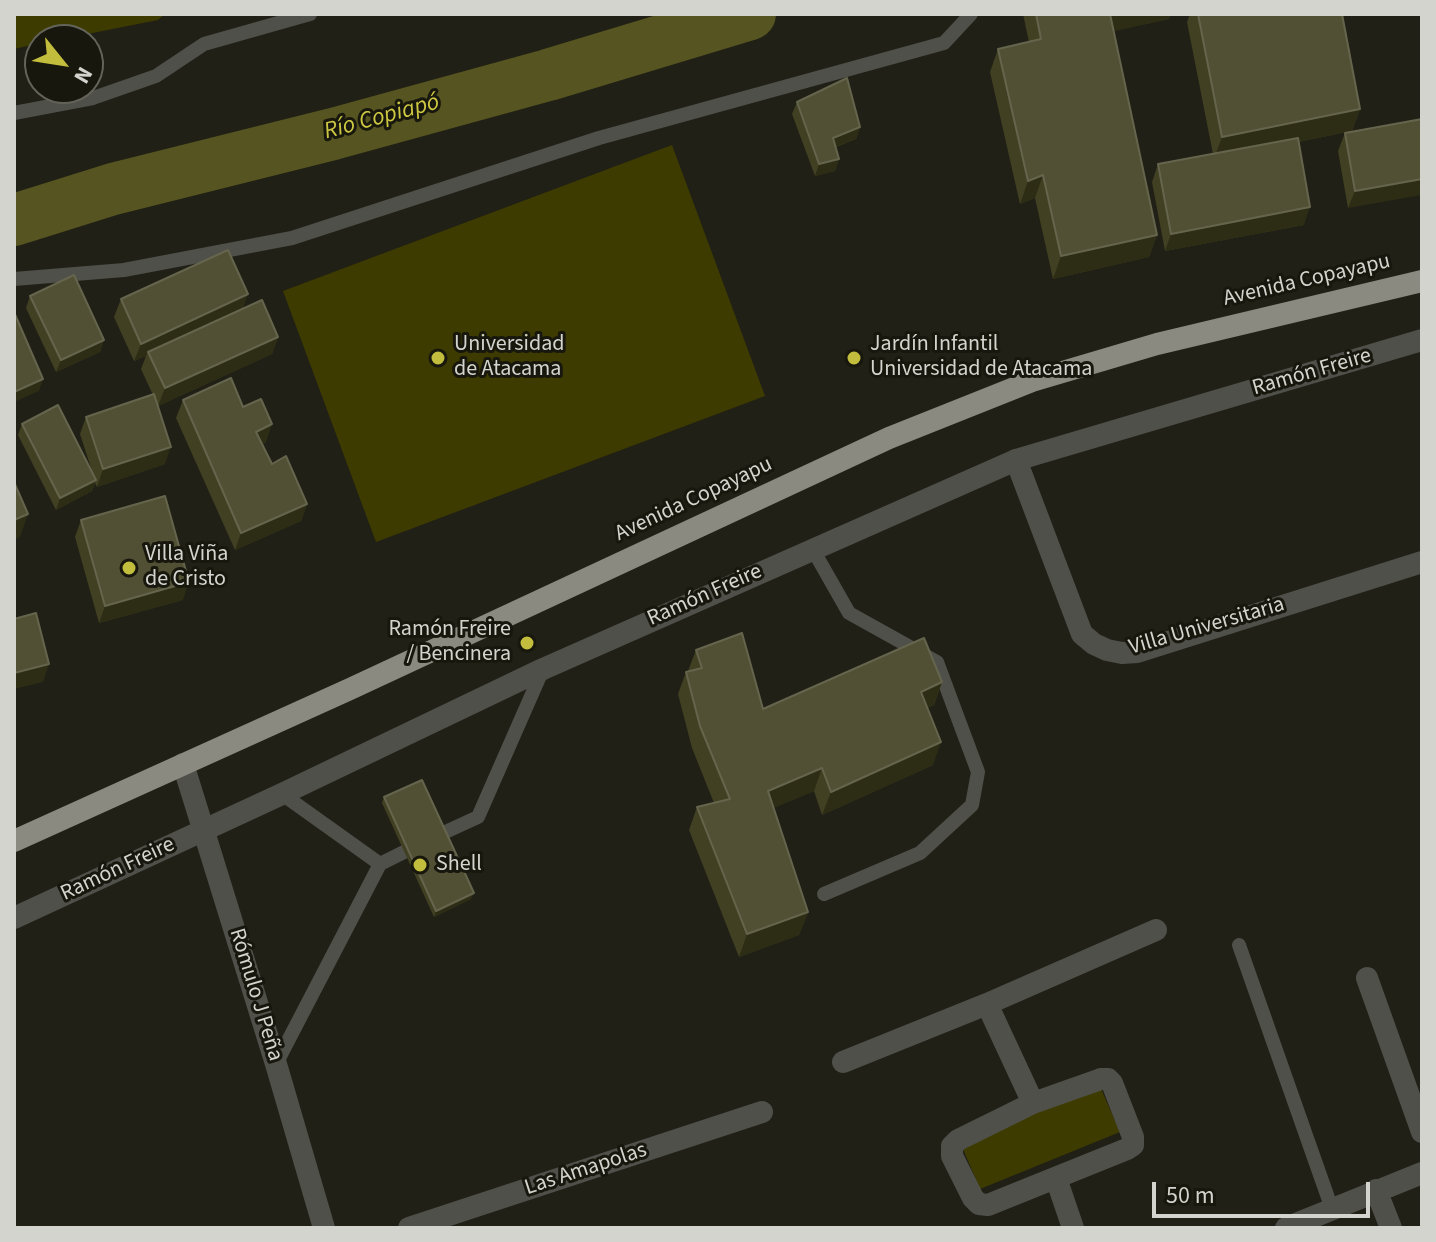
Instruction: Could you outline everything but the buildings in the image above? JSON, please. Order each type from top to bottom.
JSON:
[{"type":"highway","name":"Avenida Copayapu","points":[[14,841],[350,689],[889,438],[1032,381],[1157,344],[1422,281]]},
{"type":"street","name":"Ramón Freire","points":[[14,918],[543,669],[1016,460],[1422,340]]},
{"type":"street","name":"Villa Universitaria","points":[[1016,460],[1082,634],[1107,650],[1137,652],[1422,562]]},
{"type":"street","name":"Rómulo J Peña","points":[[183,764],[324,1228]]},
{"type":"street","points":[[843,1062],[987,1004],[1156,930]]},
{"type":"street","points":[[1367,978],[1422,1132]]},
{"type":"street","points":[[987,1004],[1033,1103]]},
{"type":"street","points":[[1108,1079],[1133,1137],[1133,1145],[1056,1178],[988,1205],[979,1204],[952,1156],[952,1146],[958,1140],[1033,1103],[1108,1079]]},
{"type":"street","name":"Las Amapolas","points":[[409,1228],[762,1112]]},
{"type":"street","points":[[1286,1228],[1422,1173]]},
{"type":"street","points":[[1056,1178],[1073,1228]]},
{"type":"street","points":[[1376,1190],[1391,1228]]},
{"type":"lane","points":[[14,113],[93,98],[156,76],[204,44],[310,14]]},
{"type":"lane","points":[[14,279],[124,270],[292,238],[599,138],[944,43],[971,14]]},
{"type":"lane","points":[[812,548],[849,613],[937,662],[978,772],[972,805],[920,853],[824,894]]},
{"type":"lane","points":[[441,834],[478,817],[543,669]]},
{"type":"lane","points":[[282,794],[380,864]]},
{"type":"lane","points":[[276,1064],[380,864],[404,852]]},
{"type":"lane","points":[[1239,945],[1332,1209]]},
{"type":"shaded area","points":[[14,14],[165,14],[158,20],[104,31],[104,24],[24,24],[24,47],[14,49]]},
{"type":"shaded area","points":[[672,145],[765,396],[376,542],[283,291]]},
{"type":"shaded area","points":[[1098,1082],[1120,1132],[980,1189],[960,1142]]},
{"type":"waterway","name":"Río Copiapó","points":[[14,220],[113,189],[333,134],[548,75],[750,14]]},
{"type":"place","name":"Universidad de Atacama","points":[[438,358]]},
{"type":"place","name":"Jardín Infantil Universidad de Atacama","points":[[854,358]]},
{"type":"place","name":"Villa Viña de Cristo","points":[[129,568]]},
{"type":"place","name":"Ramón Freire / Bencinera","points":[[527,643]]},
{"type":"place","name":"Shell","points":[[420,865]]}]
